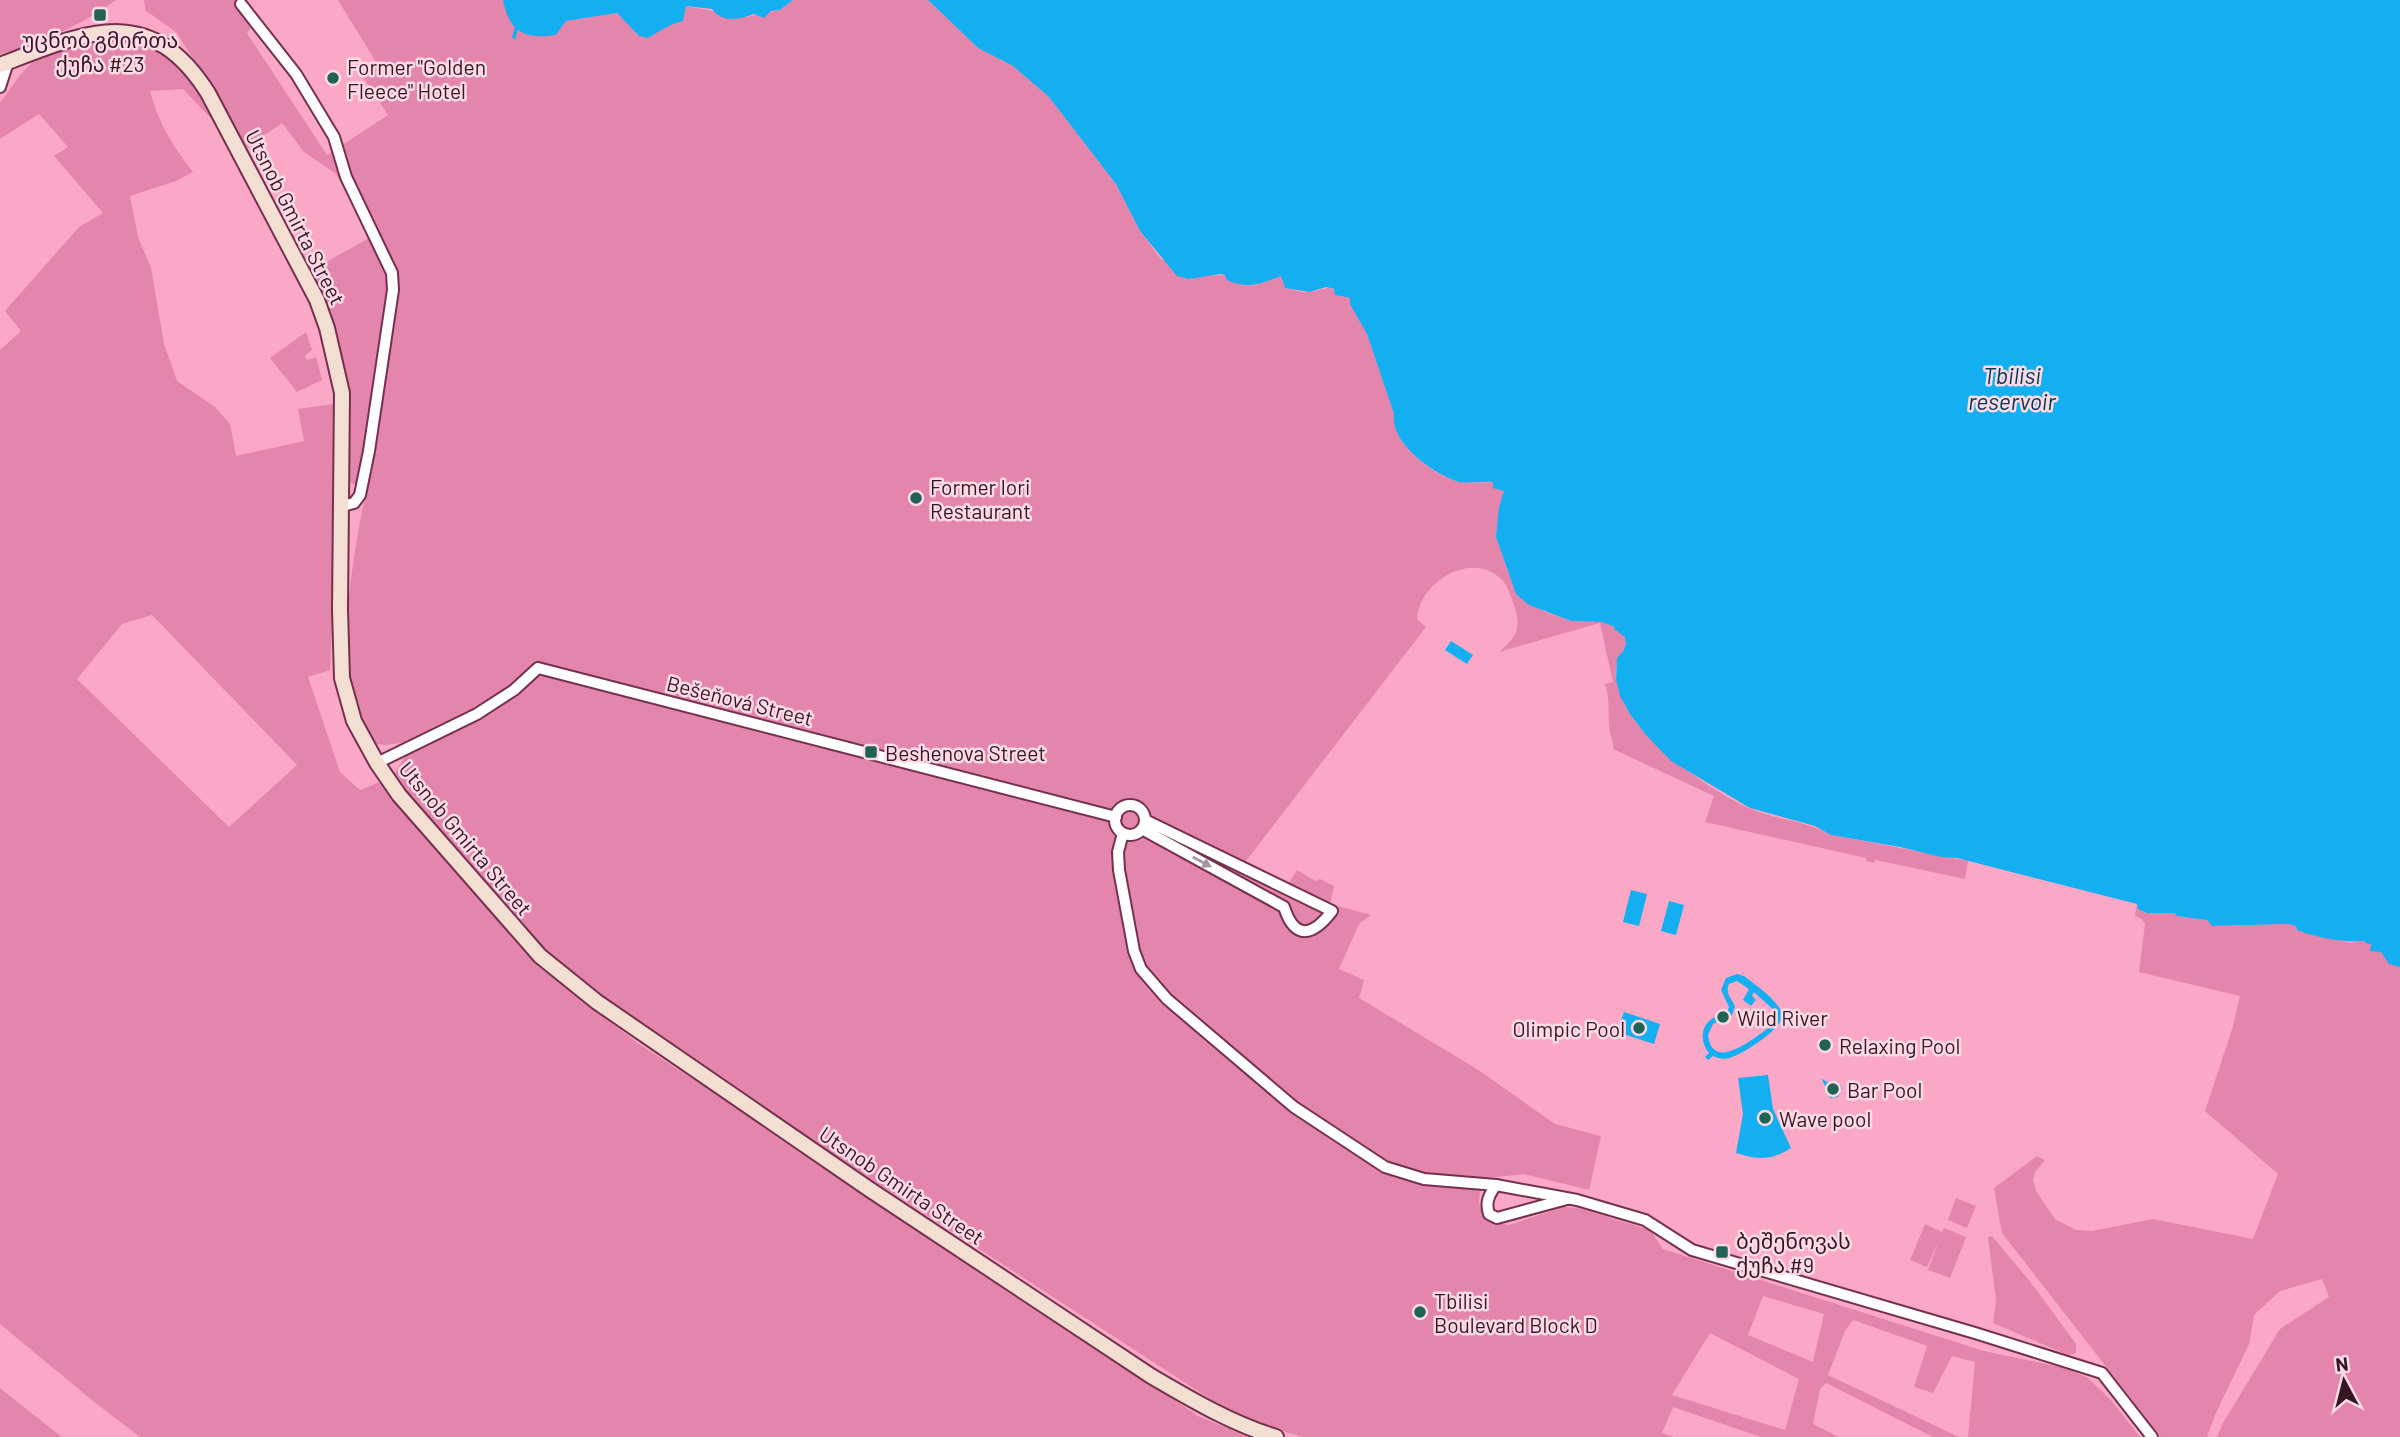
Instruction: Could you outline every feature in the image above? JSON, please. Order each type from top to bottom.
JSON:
[{"type":"main road","name":"Utsnob Gmirta Street","points":[[4,64],[81,35],[102,31],[136,33],[162,43],[180,55],[194,70],[282,230],[317,300],[327,328],[342,393],[342,678],[354,721],[377,763],[399,795],[540,956],[597,1002],[777,1127],[1152,1376],[1204,1408],[1249,1429],[1276,1437]]},
{"type":"street","points":[[241,4],[296,74],[334,137],[346,177],[392,273],[393,290],[364,473],[357,500],[342,506]]},
{"type":"street","points":[[0,87],[4,64]]},
{"type":"street","name":"Bešeňová Street","points":[[377,763],[492,705],[514,690],[538,668],[1116,817]]},
{"type":"street","points":[[1134,805],[1142,810],[1143,825],[1133,834],[1124,833],[1117,826],[1116,817],[1124,806],[1134,805]]},
{"type":"street","points":[[1143,825],[1332,911],[1315,930],[1304,931],[1296,928],[1287,917],[1284,907],[1143,825]]},
{"type":"street","points":[[1124,833],[1118,852],[1119,870],[1134,951],[1141,969],[1167,999],[1294,1107],[1385,1167],[1424,1179],[1496,1185],[1570,1199],[1645,1220],[1692,1250],[2102,1373],[2152,1437]]},
{"type":"street","points":[[1496,1185],[1488,1197],[1487,1206],[1489,1214],[1497,1218],[1570,1199]]},
{"type":"shaded area","points":[[0,0],[116,0],[61,32],[0,54]]},
{"type":"shaded area","points":[[144,0],[246,0],[258,18],[247,33],[327,155],[388,115],[360,73],[376,62],[338,0],[522,0],[556,35],[566,21],[617,13],[639,36],[682,21],[686,6],[745,17],[780,10],[793,0],[928,0],[978,48],[1013,66],[1049,97],[1116,184],[1140,231],[1161,259],[1211,276],[1226,275],[1246,286],[1281,276],[1285,288],[1306,292],[1329,288],[1339,296],[1350,298],[1367,334],[1394,414],[1394,425],[1406,447],[1449,479],[1463,483],[1493,482],[1504,490],[1496,537],[1516,594],[1545,612],[1571,621],[1602,622],[1615,626],[1615,629],[1629,639],[1616,668],[1618,689],[1628,711],[1664,752],[1710,786],[1761,813],[1832,835],[1968,861],[1965,879],[1876,860],[1874,863],[1866,861],[1866,858],[1705,822],[1714,796],[1613,749],[1605,684],[1613,682],[1600,623],[1499,652],[1514,637],[1518,626],[1514,605],[1502,580],[1490,571],[1476,568],[1462,569],[1437,582],[1420,605],[1417,619],[1426,627],[1246,861],[1289,883],[1297,870],[1315,881],[1320,879],[1334,886],[1330,904],[1371,915],[1359,924],[1339,969],[1364,980],[1359,998],[1477,1069],[1555,1124],[1601,1136],[1589,1190],[1524,1174],[1488,1178],[1480,1192],[1482,1213],[1490,1222],[1509,1225],[1564,1207],[1578,1208],[1650,1230],[1663,1249],[1984,1351],[2065,1368],[2088,1378],[2110,1399],[2140,1437],[1968,1437],[1975,1362],[1952,1356],[1933,1393],[1914,1387],[1927,1346],[1853,1320],[1845,1331],[1828,1375],[1959,1437],[1933,1437],[1826,1383],[1820,1389],[1813,1424],[1839,1437],[1761,1437],[1673,1407],[1662,1433],[1674,1437],[1302,1437],[1238,1417],[865,1175],[634,1020],[545,951],[442,835],[393,776],[406,755],[401,743],[370,743],[352,694],[347,628],[352,570],[373,454],[360,481],[355,485],[349,482],[347,381],[326,301],[310,271],[371,237],[336,174],[304,152],[282,123],[247,147],[176,32],[145,10]],"holes":[[[1763,1296],[1824,1314],[1813,1362],[1748,1335]],[[1710,1333],[1799,1379],[1785,1430],[1672,1395]]]},
{"type":"shaded area","points":[[125,39],[162,51],[193,81],[221,129],[183,89],[150,91],[167,134],[193,172],[176,181],[130,196],[138,237],[151,268],[164,344],[177,381],[215,407],[230,424],[236,456],[304,441],[298,409],[340,403],[330,670],[308,677],[340,772],[360,790],[380,782],[421,834],[534,963],[639,1044],[948,1246],[1198,1416],[1249,1437],[140,1437],[0,1324],[0,350],[21,331],[5,311],[79,227],[103,213],[54,156],[68,147],[39,114],[0,139],[0,103],[32,63],[76,43]],"holes":[[[152,615],[297,765],[229,827],[77,679],[122,624]]]},
{"type":"shaded area","points":[[306,332],[312,350],[305,356],[307,360],[316,357],[322,380],[297,392],[270,358]]},
{"type":"shaded area","points":[[2137,904],[2147,913],[2175,913],[2176,916],[2207,920],[2212,926],[2288,924],[2296,926],[2297,930],[2350,943],[2363,941],[2371,943],[2400,967],[2400,1437],[2217,1437],[2280,1329],[2329,1297],[2322,1279],[2280,1291],[2254,1315],[2249,1344],[2207,1437],[2161,1437],[2002,1233],[1994,1188],[2037,1156],[2045,1160],[2035,1172],[2033,1181],[2036,1191],[2055,1219],[2076,1230],[2092,1231],[2153,1219],[2253,1239],[2278,1174],[2205,1111],[2240,996],[2139,972],[2145,924],[2135,916]]},
{"type":"shaded area","points":[[1956,1198],[1976,1206],[1967,1228],[1948,1220]]},
{"type":"shaded area","points":[[1925,1224],[1942,1232],[1944,1228],[1966,1237],[1950,1278],[1928,1270],[1939,1240],[1927,1267],[1910,1260]]},
{"type":"shaded area","points":[[1992,1236],[2032,1284],[2076,1344],[2076,1353],[2068,1355],[1993,1323],[1996,1301],[1988,1237]]},
{"type":"shaded area","points":[[1,1389],[62,1437],[0,1437]]},
{"type":"water","points":[[503,0],[793,0],[780,10],[771,11],[764,18],[754,14],[737,19],[726,18],[712,9],[686,6],[683,21],[648,38],[639,36],[617,13],[566,21],[556,35],[527,35],[509,20]]},
{"type":"water","name":"Tbilisi reservoir","points":[[928,0],[2400,0],[2400,967],[2389,964],[2381,952],[2370,951],[2371,944],[2365,941],[2322,938],[2297,930],[2296,926],[2288,924],[2212,926],[2207,920],[2176,916],[2175,913],[2147,913],[2138,909],[2137,904],[1957,858],[1831,835],[1815,826],[1750,808],[1671,761],[1646,735],[1620,696],[1616,680],[1617,658],[1626,644],[1625,637],[1614,629],[1615,627],[1602,622],[1571,621],[1529,605],[1516,594],[1496,537],[1499,507],[1504,491],[1493,488],[1493,482],[1467,483],[1449,478],[1416,456],[1399,436],[1367,334],[1350,304],[1350,298],[1335,295],[1334,289],[1326,287],[1310,292],[1285,288],[1281,276],[1242,285],[1227,280],[1225,275],[1221,274],[1189,279],[1177,276],[1140,231],[1116,184],[1049,97],[1013,66],[978,48]]},
{"type":"water","points":[[1451,641],[1473,655],[1467,664],[1445,650]]},
{"type":"water","points":[[1631,890],[1647,894],[1639,926],[1623,922]]},
{"type":"water","points":[[1669,901],[1684,905],[1676,935],[1661,931]]},
{"type":"water","name":"Wild River","points":[[1737,974],[1744,976],[1777,1005],[1782,1015],[1781,1020],[1770,1034],[1743,1052],[1727,1059],[1713,1056],[1708,1060],[1705,1057],[1709,1053],[1703,1039],[1704,1030],[1709,1021],[1728,1010],[1721,990],[1726,978]],"holes":[[[1737,981],[1749,989],[1743,1000],[1751,1006],[1756,1000],[1752,996],[1754,992],[1777,1013],[1777,1018],[1773,1025],[1747,1043],[1727,1052],[1718,1052],[1712,1046],[1708,1035],[1713,1024],[1732,1015],[1735,1006],[1728,993],[1729,984]]]},
{"type":"water","name":"Olimpic Pool","points":[[1624,1012],[1660,1024],[1654,1044],[1617,1032]]},
{"type":"water","name":"Wave pool","points":[[1768,1075],[1773,1109],[1791,1148],[1764,1158],[1736,1153],[1743,1114],[1738,1078]]},
{"type":"water","points":[[1822,1079],[1831,1084],[1840,1084],[1842,1088],[1838,1097],[1830,1098]]},
{"type":"waterway","points":[[514,37],[517,26]]},
{"type":"place","name":"უცნობ გმირთა ქუჩა #23","points":[[100,15]]},
{"type":"place","name":"Former \"Golden Fleece\" Hotel","points":[[333,78]]},
{"type":"place","name":"Former Iori Restaurant","points":[[916,498]]},
{"type":"place","name":"Beshenova Street","points":[[871,752]]},
{"type":"place","name":"Wild River","points":[[1723,1017]]},
{"type":"place","name":"Olimpic Pool","points":[[1639,1028]]},
{"type":"place","name":"Relaxing Pool","points":[[1825,1045]]},
{"type":"place","name":"Bar Pool","points":[[1833,1089]]},
{"type":"place","name":"Wave pool","points":[[1765,1118]]},
{"type":"place","name":"ბეშენოვას ქუჩა #9","points":[[1722,1252]]},
{"type":"place","name":"Tbilisi Boulevard Block D","points":[[1420,1312]]}]
